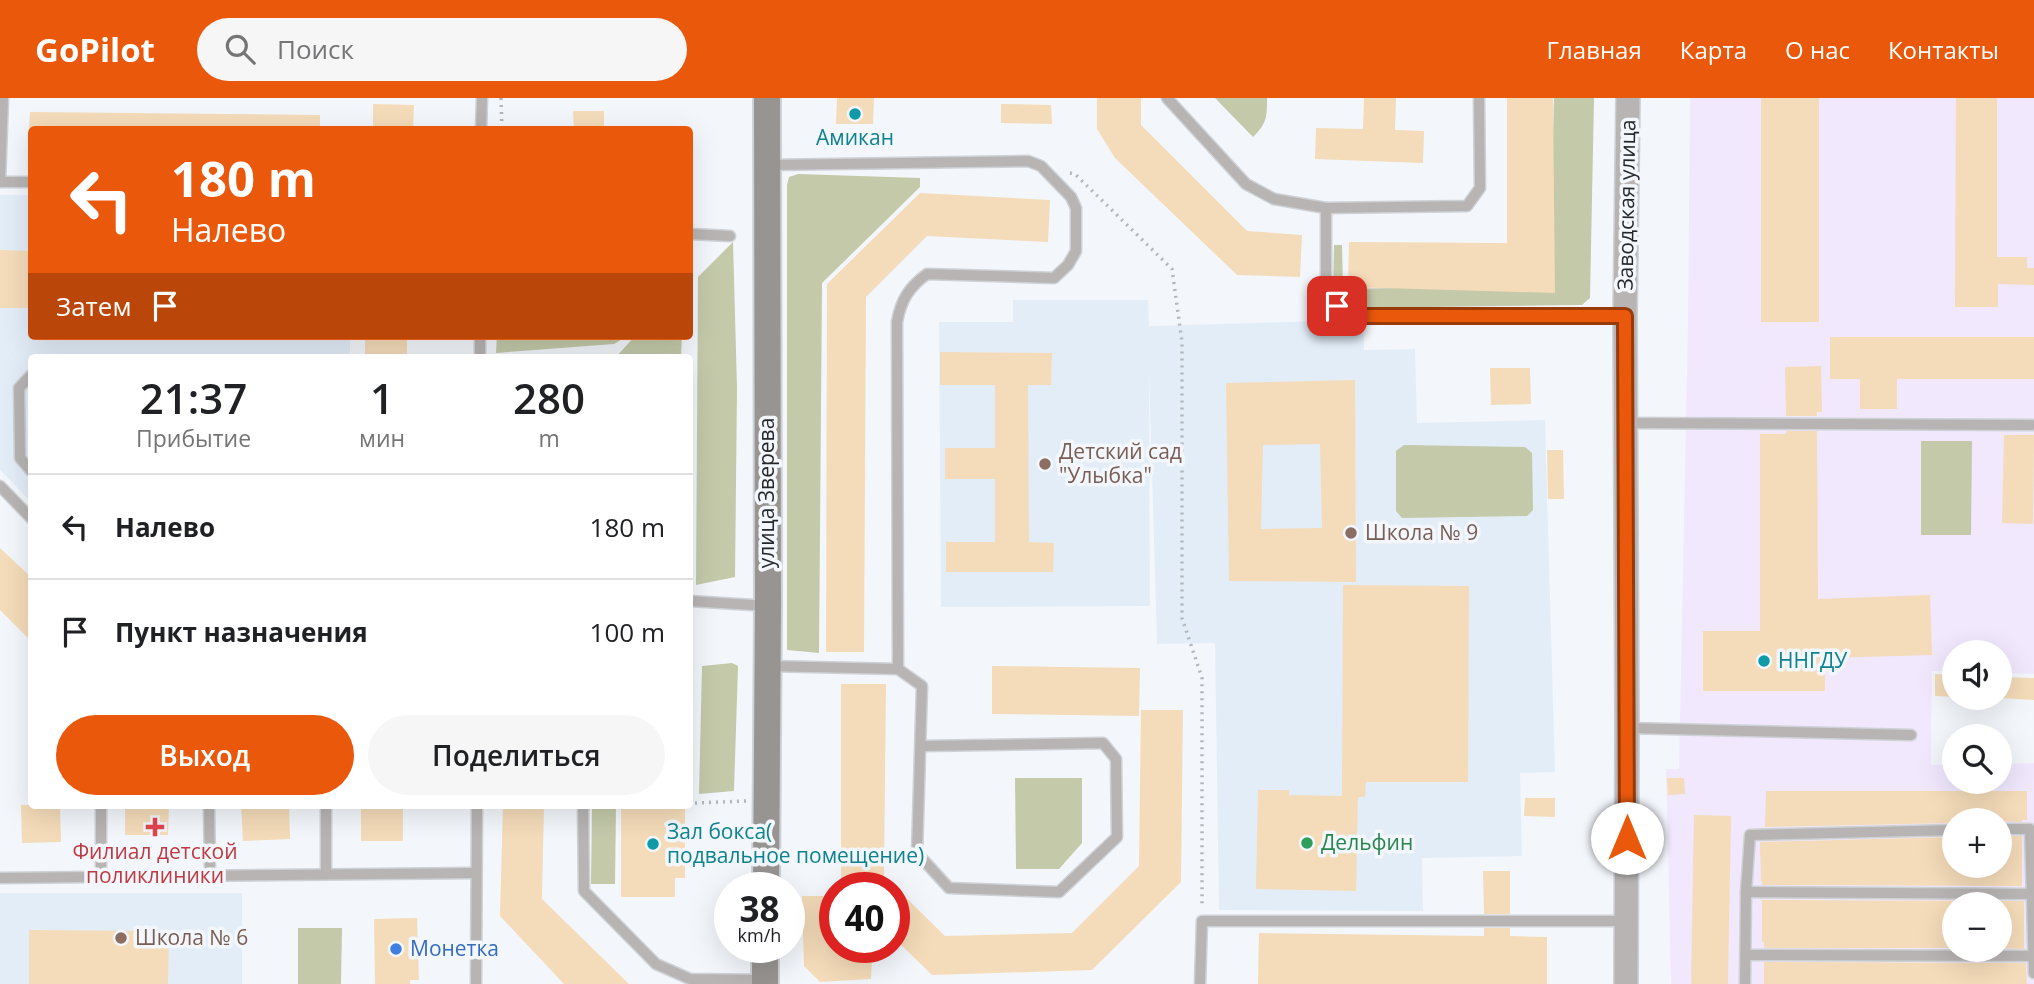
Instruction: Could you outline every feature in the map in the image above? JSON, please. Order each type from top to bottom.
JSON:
[{"type":"main road","name":"улица Зверева","points":[[766,872],[767,98]]},
{"type":"main road","points":[[765,963],[765,982]]},
{"type":"street","name":"Заводская улица","points":[[1626,984],[1625,316],[1628,98]]},
{"type":"lane","points":[[3,98],[1,182],[28,182]]},
{"type":"lane","points":[[481,126],[482,98]]},
{"type":"lane","points":[[1167,98],[1246,184],[1275,199],[1326,208],[1467,205],[1480,188],[1479,98]]},
{"type":"lane","points":[[766,166],[1028,161],[1041,166],[1071,197],[1076,208],[1076,251],[1068,265],[1054,278],[927,274],[913,284],[900,307],[897,322],[898,669]]},
{"type":"lane","points":[[1326,208],[1326,297],[1349,316],[1625,316]]},
{"type":"lane","points":[[693,234],[730,236]]},
{"type":"lane","points":[[28,378],[19,388],[20,458],[28,467]]},
{"type":"lane","points":[[1626,423],[2032,425]]},
{"type":"lane","points":[[0,486],[28,515]]},
{"type":"lane","points":[[693,601],[768,606]]},
{"type":"lane","points":[[768,666],[898,669],[922,686],[917,853],[949,888],[1059,892],[1117,837],[1116,759],[1103,743],[922,746]]},
{"type":"lane","points":[[1627,727],[1911,735]]},
{"type":"lane","points":[[101,809],[101,876]]},
{"type":"lane","points":[[209,809],[210,875]]},
{"type":"lane","points":[[326,809],[326,874]]},
{"type":"lane","points":[[475,984],[477,809]]},
{"type":"lane","points":[[583,809],[584,891],[656,964],[690,979],[765,982]]},
{"type":"lane","points":[[2012,829],[2032,829],[2034,972]]},
{"type":"lane","points":[[1745,984],[1750,835],[1942,830]]},
{"type":"lane","points":[[0,878],[475,873]]},
{"type":"lane","points":[[1746,892],[2033,894]]},
{"type":"lane","points":[[1200,984],[1202,921],[1626,921]]},
{"type":"lane","points":[[1746,955],[2034,956]]},
{"type":"path","points":[[501,98],[502,126]]},
{"type":"path","points":[[1041,166],[1075,174],[1172,269],[1182,342],[1182,618],[1202,678],[1202,921]]},
{"type":"shaded area","points":[[1690,98],[2034,98],[2034,674],[2012,673],[2012,640],[1942,640],[1942,671],[1932,671],[1931,765],[1942,765],[1942,794],[2012,794],[2012,764],[2034,763],[2034,984],[1671,984],[1666,769],[1679,769]]},
{"type":"shaded area","points":[[0,195],[28,195],[28,340],[350,340],[350,354],[28,354],[28,499],[0,470]]},
{"type":"shaded area","name":"Школа № 9","points":[[1013,300],[1148,300],[1149,326],[1363,320],[1364,350],[1415,349],[1417,423],[1545,420],[1555,772],[1520,773],[1522,856],[1422,858],[1423,911],[1219,910],[1215,643],[1157,644],[1149,370],[1150,606],[941,607],[939,322],[1013,322]]},
{"type":"shaded area","name":"Школа № 6","points":[[0,893],[242,893],[242,984],[0,984]]},
{"type":"green space","points":[[1215,98],[1267,98],[1264,124],[1253,137]]},
{"type":"green space","points":[[1554,98],[1594,98],[1590,298],[1582,305],[1351,308],[1333,290],[1334,245],[1342,245],[1343,289],[1549,285]]},
{"type":"green space","points":[[798,174],[920,178],[920,187],[822,283],[819,653],[787,650],[787,185],[789,177]]},
{"type":"green space","points":[[733,242],[737,388],[735,577],[696,585],[698,277]]},
{"type":"green space","points":[[497,340],[620,340],[614,344],[496,353]]},
{"type":"green space","points":[[631,340],[682,340],[681,354],[619,354]]},
{"type":"green space","points":[[1921,441],[1972,441],[1971,535],[1921,535]]},
{"type":"green space","points":[[1404,445],[1525,447],[1532,453],[1533,510],[1527,516],[1402,518],[1396,511],[1396,451]]},
{"type":"green space","points":[[732,663],[738,666],[734,791],[699,794],[702,666]]},
{"type":"green space","points":[[1015,778],[1082,778],[1082,843],[1059,869],[1016,869]]},
{"type":"green space","points":[[592,809],[616,809],[615,884],[591,884]]},
{"type":"green space","points":[[298,928],[342,928],[341,984],[298,984]]},
{"type":"building","name":"Амикан","points":[[837,98],[874,98],[873,124],[836,124]]},
{"type":"building","points":[[1097,98],[1141,98],[1141,125],[1247,231],[1302,235],[1300,277],[1237,275],[1115,158],[1097,129]]},
{"type":"building","points":[[1364,98],[1396,98],[1395,130],[1424,131],[1423,163],[1315,159],[1316,128],[1363,129]]},
{"type":"building","points":[[1507,98],[1553,98],[1555,293],[1348,287],[1349,242],[1507,243]]},
{"type":"building","points":[[1761,98],[1819,98],[1819,322],[1761,322]]},
{"type":"building","points":[[1956,98],[1997,98],[1997,257],[2027,257],[2027,268],[2034,268],[2034,285],[1998,284],[1998,307],[1955,307]]},
{"type":"building","points":[[373,104],[414,105],[413,126],[373,126]]},
{"type":"building","points":[[1001,104],[1051,105],[1052,124],[1001,123]]},
{"type":"building","points":[[573,111],[604,111],[604,126],[574,126]]},
{"type":"building","points":[[30,112],[320,115],[320,126],[29,126]]},
{"type":"building","points":[[920,193],[1050,200],[1048,242],[927,236],[866,297],[864,652],[826,652],[827,284]]},
{"type":"building","points":[[0,250],[28,251],[28,308],[0,308]]},
{"type":"building","points":[[1830,337],[2034,337],[2034,379],[1897,379],[1897,409],[1860,409],[1860,379],[1830,379]]},
{"type":"building","points":[[365,340],[407,340],[407,354],[365,354]]},
{"type":"building","points":[[940,352],[1052,353],[1051,385],[1028,385],[1029,542],[1054,543],[1053,572],[946,572],[946,542],[995,542],[995,479],[945,479],[945,448],[995,448],[995,385],[940,385]]},
{"type":"building","points":[[1821,366],[1822,412],[1817,412],[1817,416],[1786,416],[1785,367]]},
{"type":"building","points":[[1490,368],[1530,368],[1531,404],[1491,405]]},
{"type":"building","points":[[1355,380],[1356,582],[1229,581],[1226,383]],"holes":[[[1320,444],[1322,528],[1261,529],[1263,445]]]},
{"type":"building","points":[[1786,431],[1817,431],[1818,599],[1930,595],[1932,655],[1825,658],[1825,691],[1703,691],[1703,631],[1760,631],[1760,434],[1786,434]]},
{"type":"building","points":[[2004,435],[2034,435],[2033,524],[2002,523]]},
{"type":"building","points":[[1547,450],[1563,450],[1564,499],[1548,499]]},
{"type":"building","points":[[0,548],[28,574],[28,638],[0,610]]},
{"type":"building","points":[[1343,585],[1469,586],[1468,782],[1366,782],[1365,797],[1358,797],[1356,891],[1256,889],[1258,790],[1289,790],[1289,795],[1342,796]]},
{"type":"building","points":[[992,666],[1140,668],[1139,716],[992,714]]},
{"type":"building","points":[[1935,674],[1942,674],[1942,696],[1935,696]]},
{"type":"building","points":[[2012,677],[2034,678],[2034,700],[2012,699]]},
{"type":"building","points":[[841,684],[886,684],[884,872],[841,872]]},
{"type":"building","points":[[1141,710],[1183,710],[1181,882],[1092,970],[932,975],[910,954],[910,902],[945,936],[1072,933],[1139,866]]},
{"type":"building","points":[[1667,778],[1684,778],[1685,794],[1668,795]]},
{"type":"building","points":[[1766,791],[1942,791],[1942,794],[2012,794],[2012,791],[2027,791],[2027,820],[2022,822],[2012,822],[2012,808],[1942,808],[1942,823],[1765,827]]},
{"type":"building","points":[[1525,798],[1555,798],[1555,817],[1524,816]]},
{"type":"building","points":[[21,805],[28,805],[28,809],[60,809],[61,842],[22,843]]},
{"type":"building","points":[[125,809],[169,809],[168,835],[125,835]]},
{"type":"building","points":[[241,809],[289,809],[290,839],[243,841]]},
{"type":"building","points":[[361,809],[403,809],[403,841],[361,841]]},
{"type":"building","points":[[503,809],[544,809],[542,899],[629,984],[564,984],[500,916]]},
{"type":"building","name":"Зал бокса( подвальное помещение)","points":[[621,809],[685,809],[685,878],[675,878],[675,897],[621,897]]},
{"type":"building","points":[[1694,815],[1731,816],[1728,984],[1691,984]]},
{"type":"building","points":[[2012,836],[2022,836],[2022,886],[1762,885],[1760,842],[1942,837],[1942,878],[2012,878]]},
{"type":"building","points":[[1483,871],[1510,871],[1510,914],[1484,914]]},
{"type":"building","points":[[805,896],[819,896],[819,963],[872,963],[871,979],[820,982],[804,966]]},
{"type":"building","points":[[1762,900],[1942,901],[1942,948],[1764,948]]},
{"type":"building","points":[[2012,901],[2024,901],[2024,949],[2012,948]]},
{"type":"building","name":"Монетка","points":[[417,918],[419,980],[410,980],[410,984],[375,984],[374,919]]},
{"type":"building","points":[[1484,928],[1510,928],[1510,936],[1547,937],[1547,984],[1258,984],[1259,933],[1484,936]]},
{"type":"building","points":[[29,930],[169,931],[168,984],[29,984]]},
{"type":"building","points":[[1764,962],[2026,963],[2027,984],[1764,984]]},
{"type":"place","name":"Амикан","points":[[855,114]]},
{"type":"place","name":"Детский сад \"Улыбка\"","points":[[1045,464]]},
{"type":"place","name":"Школа № 9","points":[[1351,533]]},
{"type":"place","name":"ННГДУ","points":[[1764,661]]},
{"type":"place","name":"Филиал детской поликлиники","points":[[155,827]]},
{"type":"place","name":"Дельфин","points":[[1307,843]]},
{"type":"place","name":"Зал бокса( подвальное помещение)","points":[[653,844]]},
{"type":"place","name":"Школа № 6","points":[[121,938]]},
{"type":"place","name":"Монетка","points":[[396,949]]},
{"type":"route","points":[[1337,306],[1349,316],[1625,316],[1627,838]]}]
